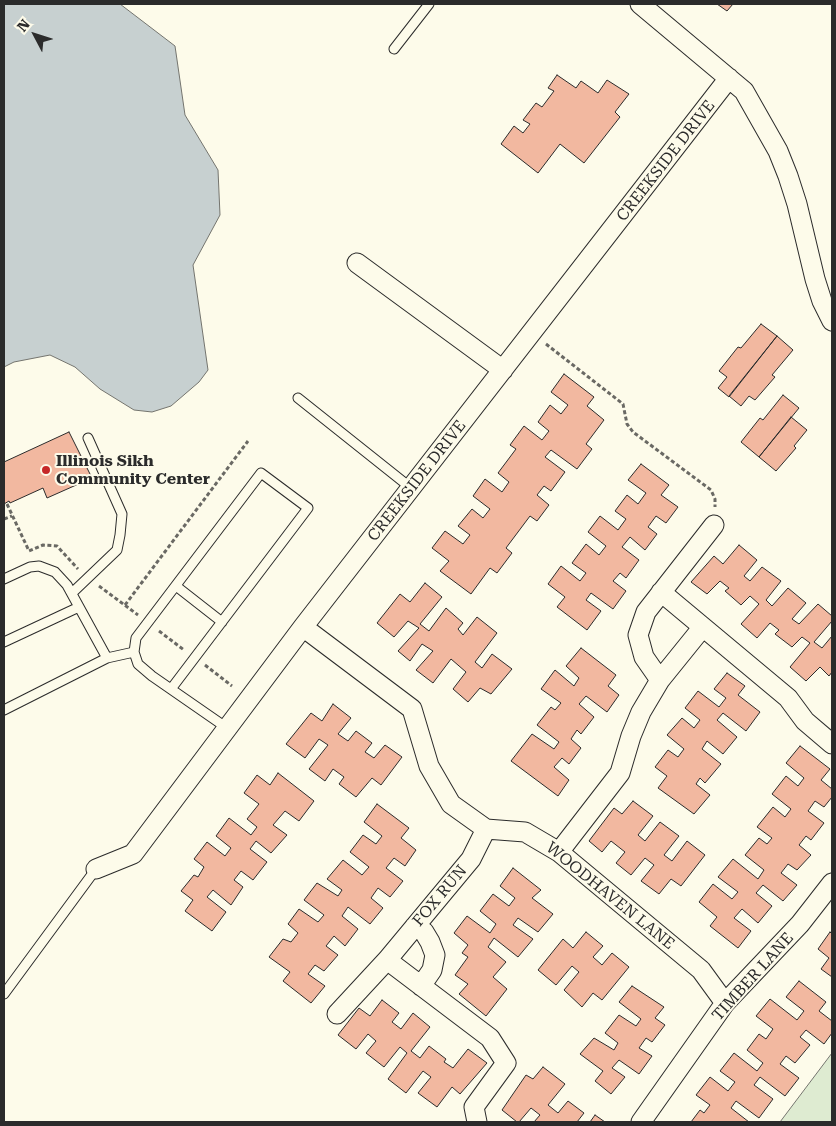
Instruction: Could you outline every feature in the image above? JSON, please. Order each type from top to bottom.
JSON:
[{"type":"street","points":[[640,4],[744,91],[782,160],[797,204],[815,279],[822,301],[832,321]]},
{"type":"street","name":"CREEKSIDE DRIVE","points":[[96,869],[133,854],[303,627],[729,78]]},
{"type":"street","points":[[357,263],[503,370]]},
{"type":"street","points":[[660,680],[644,657],[638,635],[646,612],[714,525]]},
{"type":"street","points":[[661,592],[788,698],[805,721],[832,744]]},
{"type":"street","name":"WOODHAVEN LANE","points":[[303,627],[412,709],[429,766],[450,804],[486,828],[525,832],[559,852],[701,970],[725,1003]]},
{"type":"street","points":[[559,852],[620,773],[631,736],[641,712],[660,680],[702,628]]},
{"type":"street","name":"FOX RUN","points":[[337,1014],[387,960],[471,859],[486,828]]},
{"type":"street","name":"TIMBER LANE","points":[[642,1122],[725,1003],[800,924],[832,883]]},
{"type":"street","points":[[415,926],[424,932],[435,954],[432,970],[421,986]]},
{"type":"street","points":[[387,960],[490,1038],[506,1063],[474,1107],[477,1122]]},
{"type":"lane","points":[[394,49],[429,4]]},
{"type":"lane","points":[[298,398],[411,488]]},
{"type":"lane","points":[[72,594],[117,550],[122,514],[88,438]]},
{"type":"lane","points":[[171,689],[308,508],[261,473],[136,638],[134,652],[138,664],[171,689],[227,728]]},
{"type":"lane","points":[[4,579],[30,567],[39,566],[55,572],[67,585],[107,658]]},
{"type":"lane","points":[[176,586],[222,622]]},
{"type":"lane","points":[[4,642],[79,607]]},
{"type":"lane","points":[[4,710],[107,658],[134,652]]},
{"type":"lane","points":[[4,994],[96,869]]},
{"type":"path","points":[[532,333],[623,404],[627,424],[633,432],[711,490],[716,506],[713,516],[714,525]]},
{"type":"path","points":[[125,605],[248,442]]},
{"type":"path","points":[[7,504],[29,551],[43,544],[57,546],[88,578]]},
{"type":"path","points":[[4,519],[12,516]]},
{"type":"green space","points":[[832,1053],[832,1122],[780,1122]]},
{"type":"shaded area","points":[[5,4],[120,4],[175,46],[185,115],[218,170],[220,215],[193,265],[208,370],[199,382],[171,406],[152,412],[134,410],[100,389],[75,367],[50,355],[14,362],[4,367]]},
{"type":"building","points":[[717,4],[733,4],[727,11]]},
{"type":"building","points":[[557,75],[576,88],[581,81],[598,93],[607,80],[629,94],[615,112],[620,117],[584,163],[560,144],[538,173],[501,144],[514,126],[523,133],[530,124],[523,120],[536,103],[542,107],[554,91],[548,88]]},
{"type":"building","points":[[761,324],[777,336],[729,397],[718,388],[727,377],[719,371],[738,347],[741,348]]},
{"type":"building","points":[[777,336],[793,350],[772,375],[775,377],[755,400],[749,396],[741,406],[729,396]]},
{"type":"building","points":[[564,374],[594,397],[587,406],[604,420],[586,444],[592,449],[577,469],[551,450],[545,457],[565,472],[551,491],[544,486],[537,495],[549,505],[537,521],[530,516],[506,548],[512,553],[497,573],[490,568],[471,594],[440,571],[449,561],[432,548],[445,531],[463,544],[470,535],[458,526],[472,509],[483,518],[490,509],[473,496],[485,479],[502,492],[509,482],[498,473],[516,449],[510,445],[524,426],[542,440],[549,431],[538,422],[550,405],[561,414],[568,405],[551,392]]},
{"type":"building","points":[[783,395],[799,408],[759,457],[741,442],[760,418],[763,420]]},
{"type":"building","points":[[791,417],[807,430],[794,446],[796,448],[776,471],[759,457]]},
{"type":"building","name":"Illinois Sikh Community Center","points":[[69,432],[92,478],[47,498],[43,488],[4,504],[4,462]]},
{"type":"building","points":[[641,464],[669,485],[661,495],[678,507],[666,523],[656,516],[648,527],[657,534],[645,550],[630,537],[622,547],[639,560],[626,578],[620,573],[613,581],[626,591],[613,609],[591,593],[586,600],[601,611],[587,630],[557,607],[565,597],[548,584],[561,566],[580,581],[586,573],[572,563],[586,544],[599,555],[606,546],[588,532],[600,516],[618,530],[626,519],[615,511],[627,495],[638,504],[646,493],[628,480]]},
{"type":"building","points":[[739,545],[757,560],[744,576],[750,581],[762,567],[781,581],[766,600],[772,606],[788,588],[806,603],[792,619],[799,624],[818,604],[832,616],[832,621],[814,642],[822,648],[832,636],[832,672],[829,676],[820,667],[806,681],[790,667],[810,643],[802,637],[792,647],[775,634],[779,630],[770,623],[757,638],[741,624],[759,604],[750,596],[741,605],[725,591],[729,588],[720,581],[707,594],[691,582],[714,556],[723,564]]},
{"type":"building","points":[[425,583],[442,597],[420,624],[429,631],[446,608],[463,623],[458,629],[463,635],[477,617],[497,633],[475,662],[482,668],[492,654],[512,669],[491,694],[480,688],[468,702],[453,689],[466,672],[451,659],[433,683],[416,670],[433,651],[422,644],[410,661],[398,651],[419,628],[408,621],[394,637],[377,623],[400,594],[410,602]]},
{"type":"building","points":[[581,648],[616,675],[608,686],[619,695],[607,712],[586,696],[579,704],[594,717],[581,734],[577,730],[571,739],[581,748],[569,764],[562,758],[554,767],[569,780],[558,796],[511,761],[532,734],[554,749],[559,742],[537,725],[551,707],[555,710],[561,703],[541,689],[555,670],[574,686],[579,678],[566,666]]},
{"type":"building","points":[[727,673],[745,686],[738,695],[760,712],[746,731],[723,713],[717,720],[737,737],[723,754],[707,741],[702,749],[721,764],[705,783],[700,778],[696,784],[710,795],[694,814],[658,788],[667,776],[655,767],[668,750],[678,757],[684,749],[667,735],[682,718],[694,728],[700,720],[685,708],[698,691],[719,707],[726,698],[714,689]]},
{"type":"building","points":[[333,704],[351,718],[338,734],[348,741],[356,731],[372,743],[365,752],[374,758],[385,745],[402,757],[381,785],[372,778],[356,797],[339,784],[344,777],[333,769],[325,781],[309,769],[328,745],[319,739],[305,758],[286,744],[311,713],[322,721]]},
{"type":"building","points":[[800,746],[830,769],[821,780],[832,789],[832,797],[824,807],[815,801],[808,811],[824,823],[811,840],[806,836],[799,845],[811,855],[797,870],[788,864],[781,873],[797,885],[783,901],[763,885],[756,893],[772,906],[758,923],[742,909],[734,918],[751,931],[738,948],[710,926],[717,917],[699,902],[713,884],[732,899],[738,892],[718,877],[733,859],[758,879],[764,870],[745,855],[759,838],[767,844],[772,838],[757,827],[773,807],[785,817],[791,809],[772,794],[786,776],[798,786],[804,778],[786,763]]},
{"type":"building","points":[[278,773],[314,801],[299,821],[285,811],[273,825],[287,835],[271,853],[256,841],[250,849],[267,862],[253,880],[241,871],[234,880],[243,887],[231,905],[213,890],[207,897],[226,912],[212,931],[185,911],[193,900],[181,891],[194,875],[198,877],[204,867],[194,859],[207,842],[225,856],[231,848],[216,836],[229,818],[251,835],[257,827],[247,819],[259,804],[244,793],[257,775],[270,785]]},
{"type":"building","points":[[633,801],[653,816],[638,835],[645,841],[660,822],[679,836],[664,855],[672,861],[687,841],[705,855],[681,886],[671,879],[659,894],[641,881],[654,865],[645,858],[631,875],[616,863],[625,852],[611,841],[602,852],[589,841],[614,808],[622,814]]},
{"type":"building","points":[[377,804],[409,828],[401,838],[416,850],[405,866],[394,858],[386,868],[403,881],[390,897],[378,888],[371,898],[383,908],[370,924],[348,907],[342,916],[358,929],[345,946],[334,936],[326,946],[338,955],[324,971],[315,965],[308,974],[325,986],[311,1003],[283,981],[290,972],[269,957],[283,939],[291,942],[298,933],[288,924],[299,909],[318,922],[324,915],[304,900],[317,883],[338,896],[342,890],[327,879],[343,860],[362,875],[369,867],[350,852],[363,835],[376,844],[382,836],[364,822]]},
{"type":"building","points":[[513,868],[541,890],[532,898],[553,914],[538,932],[518,918],[513,925],[533,939],[518,957],[494,938],[488,947],[506,962],[493,977],[507,989],[486,1016],[459,994],[468,984],[455,975],[468,957],[462,953],[468,945],[454,933],[467,916],[490,933],[496,924],[480,911],[493,894],[509,906],[515,898],[500,886]]},
{"type":"building","points":[[586,932],[603,946],[593,957],[602,965],[612,953],[629,967],[602,1000],[593,993],[582,1007],[564,990],[579,972],[572,966],[556,985],[538,970],[563,939],[573,948]]},
{"type":"building","points":[[830,932],[832,934],[832,977],[821,969],[829,958],[818,949]]},
{"type":"building","points":[[799,981],[826,1002],[819,1011],[832,1021],[832,1033],[824,1044],[806,1030],[800,1037],[810,1045],[795,1063],[786,1056],[780,1064],[799,1078],[785,1096],[760,1077],[754,1085],[773,1099],[759,1118],[736,1101],[731,1108],[749,1122],[691,1122],[700,1110],[704,1113],[710,1105],[696,1095],[710,1077],[728,1091],[735,1082],[720,1071],[734,1053],[757,1071],[763,1063],[747,1050],[759,1034],[766,1039],[773,1029],[756,1016],[770,999],[797,1020],[804,1011],[786,997]]},
{"type":"building","points":[[632,986],[664,1007],[655,1018],[665,1025],[652,1042],[646,1038],[639,1048],[652,1056],[639,1074],[619,1060],[612,1068],[625,1077],[611,1094],[595,1081],[603,1071],[580,1054],[594,1038],[614,1050],[618,1043],[605,1033],[619,1015],[636,1026],[641,1019],[619,1002]]},
{"type":"building","points":[[382,1000],[399,1013],[392,1022],[401,1029],[413,1013],[430,1027],[411,1051],[420,1058],[429,1046],[446,1059],[444,1062],[453,1068],[468,1049],[487,1063],[460,1094],[452,1087],[437,1107],[418,1093],[431,1077],[423,1071],[406,1093],[388,1079],[407,1053],[400,1047],[384,1067],[366,1053],[376,1041],[368,1034],[356,1049],[338,1035],[359,1008],[370,1016]]},
{"type":"building","points":[[543,1067],[565,1084],[548,1105],[558,1113],[568,1101],[584,1113],[577,1122],[534,1122],[540,1115],[531,1108],[517,1122],[502,1110],[526,1075],[533,1079]]},
{"type":"building","points":[[595,1115],[605,1122],[590,1122]]},
{"type":"place","name":"Illinois Sikh Community Center","points":[[46,470]]}]
